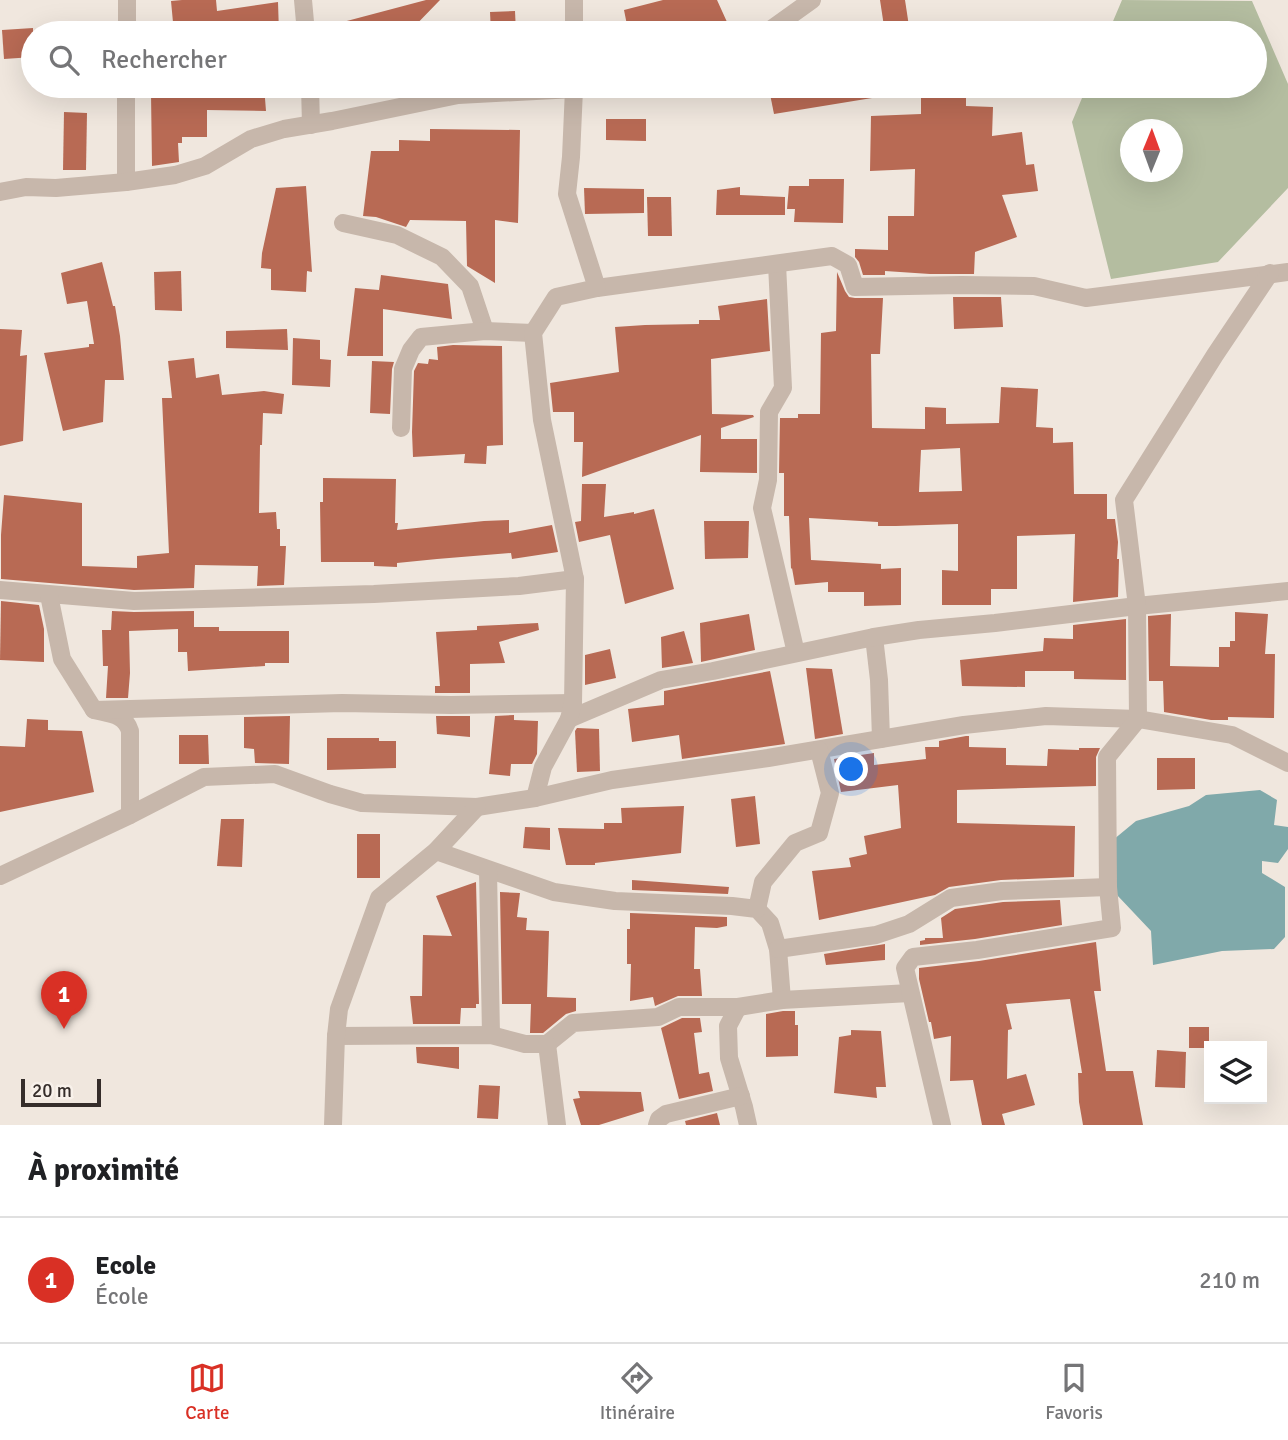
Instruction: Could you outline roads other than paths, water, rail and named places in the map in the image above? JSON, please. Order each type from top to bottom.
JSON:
[{"type":"street","points":[[127,0],[127,21]]},
{"type":"street","points":[[303,0],[305,21]]},
{"type":"street","points":[[574,0],[574,21]]},
{"type":"street","points":[[783,21],[812,0]]},
{"type":"street","points":[[126,98],[126,182]]},
{"type":"street","points":[[310,98],[311,125]]},
{"type":"street","points":[[0,192],[26,187],[126,182],[175,175],[205,166],[251,139],[284,129],[443,98]]},
{"type":"street","points":[[574,98],[567,194],[597,288]]},
{"type":"street","points":[[343,223],[397,235],[442,257],[470,286],[485,331]]},
{"type":"street","points":[[535,798],[543,767],[571,711],[575,579],[542,420],[533,333],[556,297],[597,288],[832,256],[848,265],[855,287],[1034,286],[1086,298],[1279,272]]},
{"type":"street","points":[[777,264],[783,388],[769,412],[768,480],[762,508],[796,653]]},
{"type":"street","points":[[913,957],[977,950],[1112,928],[1108,887],[1107,757],[1138,719],[1137,606],[1124,500],[1215,355],[1279,272]]},
{"type":"street","points":[[401,428],[402,369],[421,337],[485,331],[533,333]]},
{"type":"street","points":[[0,590],[134,601],[374,594],[519,586],[575,579]]},
{"type":"street","points":[[94,710],[342,703],[571,711],[661,680],[874,637],[1288,591]]},
{"type":"street","points":[[49,595],[62,659],[94,710],[122,717],[130,731],[130,815]]},
{"type":"street","points":[[874,637],[881,739]]},
{"type":"street","points":[[0,876],[204,778],[275,774],[362,803],[477,807],[535,798],[612,780],[768,758],[964,725],[1046,716],[1138,719],[1232,735],[1288,763]]},
{"type":"street","points":[[757,909],[763,882],[795,843],[819,833],[830,793],[819,750]]},
{"type":"street","points":[[333,1125],[339,1009],[379,898],[436,851],[477,807]]},
{"type":"street","points":[[436,851],[554,892],[615,901],[757,909],[770,923],[778,949],[782,1000]]},
{"type":"street","points":[[488,870],[491,1035]]},
{"type":"street","points":[[778,949],[876,935],[909,924],[951,898],[1002,891],[1108,887]]},
{"type":"street","points":[[909,924],[913,957],[905,968],[942,1125]]},
{"type":"street","points":[[336,1036],[491,1035],[525,1044],[547,1044],[573,1023],[658,1017],[679,1007],[738,1007],[782,1000],[910,993]]},
{"type":"street","points":[[738,1007],[728,1026],[729,1058],[748,1125]]},
{"type":"street","points":[[547,1044],[557,1125]]},
{"type":"street","points":[[657,1125],[659,1119],[666,1114],[741,1096]]},
{"type":"water","points":[[1260,790],[1277,800],[1274,825],[1288,827],[1288,849],[1278,863],[1262,861],[1262,873],[1285,887],[1285,937],[1274,949],[1222,951],[1153,965],[1151,931],[1117,895],[1113,840],[1136,821],[1189,806],[1206,795]]},
{"type":"place","name":"Ecole","points":[[64,1029]]}]
